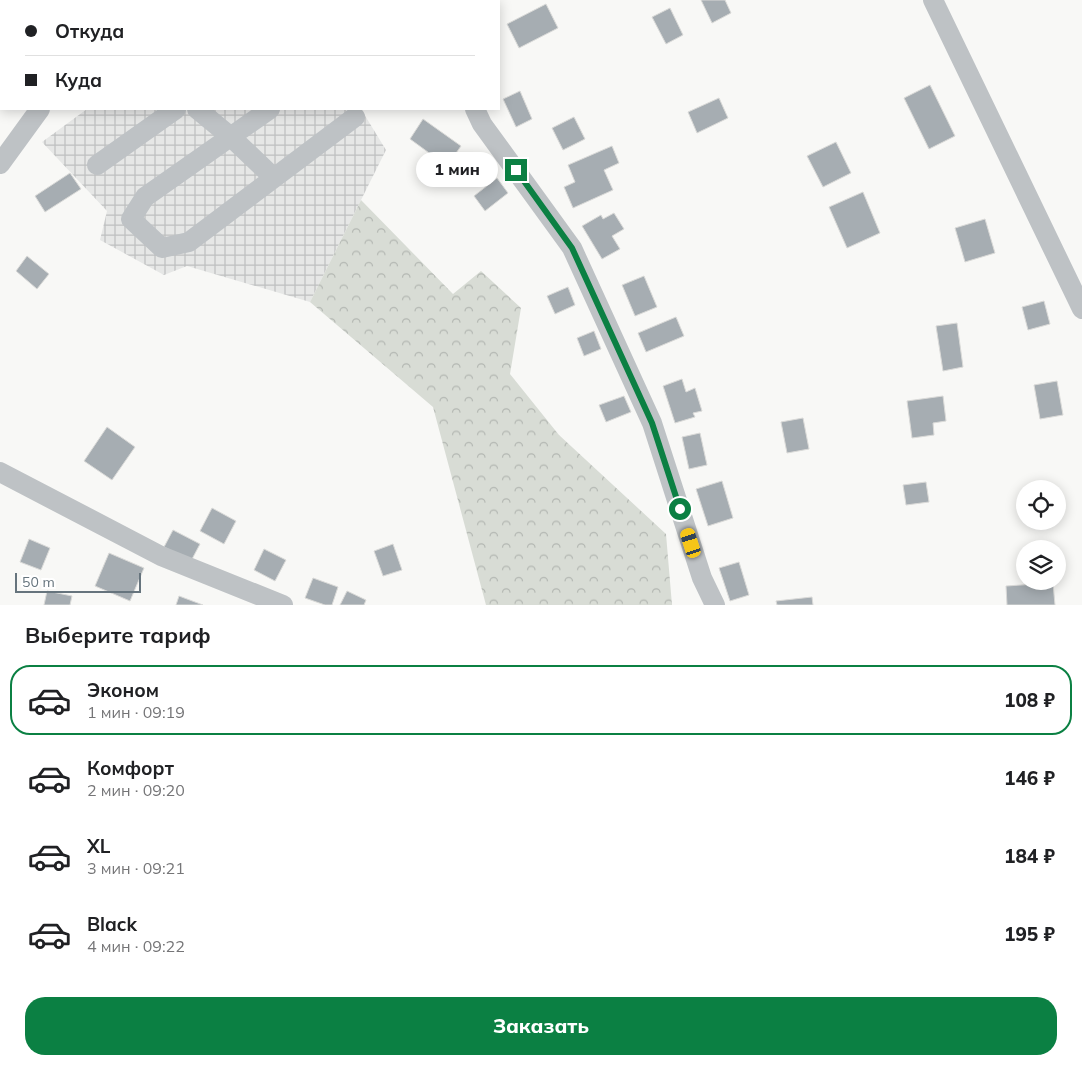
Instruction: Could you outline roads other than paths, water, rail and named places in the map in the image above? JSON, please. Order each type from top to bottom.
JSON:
[{"type":"street","points":[[933,0],[1082,310]]},
{"type":"street","points":[[0,164],[39,110]]},
{"type":"street","points":[[97,165],[175,110]]},
{"type":"street","points":[[199,110],[274,178]]},
{"type":"street","points":[[269,110],[145,197],[131,219],[162,248],[189,242],[355,117]]},
{"type":"street","points":[[475,110],[482,124],[572,248],[652,423],[702,578],[715,605]]},
{"type":"street","points":[[0,472],[161,556],[283,605]]}]
